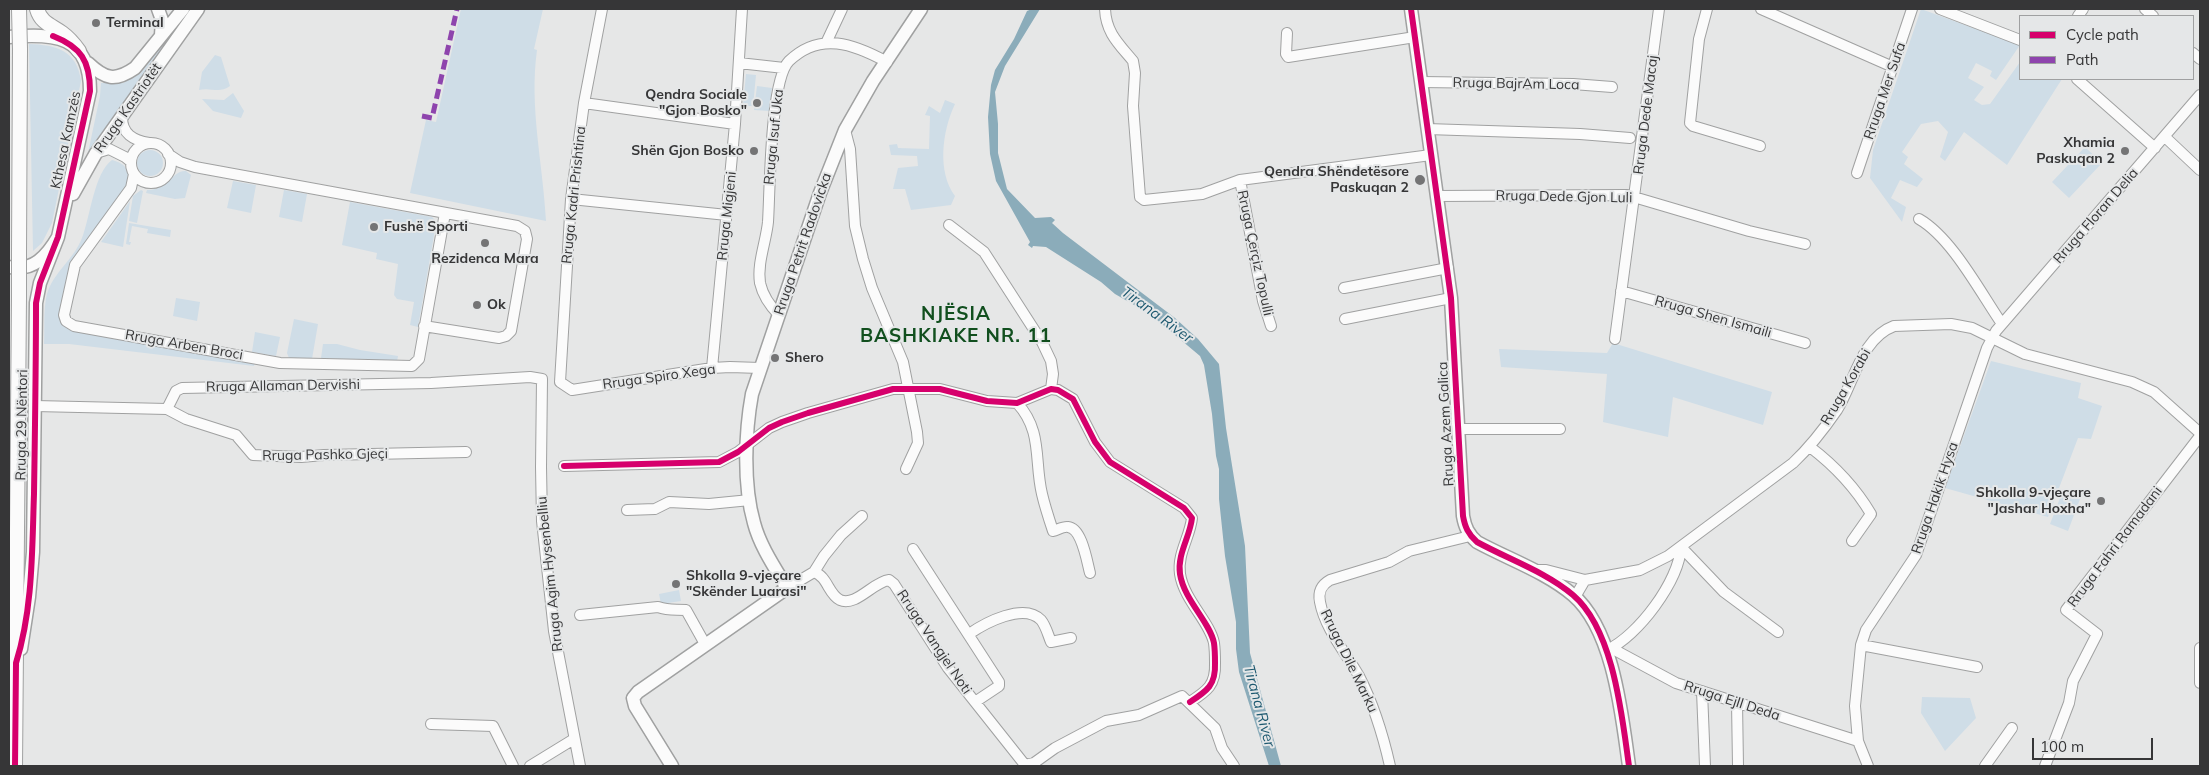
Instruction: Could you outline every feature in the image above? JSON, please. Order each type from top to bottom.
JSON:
[{"type":"highway","points":[[16,663],[20,9]]},
{"type":"highway","points":[[37,9],[39,16],[45,23],[69,38],[82,56]]},
{"type":"highway","name":"Rruga 29 Nëntori","points":[[15,766],[16,663]]},
{"type":"main road","points":[[158,9],[162,20],[161,35]]},
{"type":"main road","name":"Rruga Kastriotët","points":[[82,56],[100,74],[116,77],[125,75],[135,68],[183,9]]},
{"type":"main road","name":"Rruga Kastriotët","points":[[64,212],[78,182],[96,153],[198,9]]},
{"type":"main road","name":"Rruga Petrit Radovicka","points":[[787,588],[760,539],[754,523],[750,500],[747,421],[760,368],[820,193],[845,130],[921,9]]},
{"type":"main road","name":"Rruga Azem Galica","points":[[1411,9],[1452,298],[1463,516],[1470,536]]},
{"type":"main road","points":[[9,37],[54,36],[70,43],[82,56]]},
{"type":"main road","name":"Kthesa Kamzës","points":[[9,268],[23,268],[37,262],[50,250],[58,237],[90,91],[90,76],[82,56]]},
{"type":"main road","name":"Rruga 29 Nëntori","points":[[16,663],[21,648],[32,570],[36,303],[40,283],[58,237]]},
{"type":"main road","points":[[1470,536],[1575,597],[1590,617],[1609,649],[1621,706],[1629,766]]},
{"type":"main road","points":[[672,766],[635,706],[633,698],[638,692],[705,644],[787,588]]},
{"type":"street","name":"Rruga Kadri Prishtina","points":[[560,382],[572,199],[584,103],[602,9]]},
{"type":"street","name":"Rruga Migjeni","points":[[712,368],[735,124],[742,9]]},
{"type":"street","points":[[827,41],[842,9]]},
{"type":"street","points":[[1105,9],[1108,29],[1113,39],[1133,61],[1135,74],[1133,106],[1140,197],[1148,201],[1202,194],[1240,180],[1431,156]]},
{"type":"street","name":"Rruga Dede Macaj","points":[[1615,339],[1636,197],[1659,9]]},
{"type":"street","points":[[1707,9],[1700,38],[1690,123],[1693,126],[1760,146]]},
{"type":"street","points":[[1761,9],[1893,67]]},
{"type":"street","name":"Rruga Mer Sufa","points":[[1857,173],[1912,9]]},
{"type":"street","points":[[1946,10],[2019,40]]},
{"type":"street","points":[[1287,33],[1286,54],[1288,57],[1415,37]]},
{"type":"street","points":[[739,63],[784,68],[800,52],[827,41],[859,48],[887,62]]},
{"type":"street","name":"Rruga Isuf Uka","points":[[779,316],[767,301],[760,283],[768,224],[774,119],[780,80],[784,68]]},
{"type":"street","points":[[2078,80],[2155,148]]},
{"type":"street","name":"Rruga BajrAm Loca","points":[[1421,82],[1573,84],[1612,87]]},
{"type":"street","name":"Rruga Floran Delia","points":[[1992,338],[2002,324],[2200,96]]},
{"type":"street","points":[[584,103],[735,124]]},
{"type":"street","points":[[122,116],[122,127],[127,134],[138,141],[160,146],[168,154],[190,166],[517,226],[525,230],[527,239],[511,331],[506,336],[499,338],[424,326]]},
{"type":"street","points":[[1428,129],[1580,134],[1630,138]]},
{"type":"street","points":[[845,130],[850,149],[855,226],[863,260],[872,288],[902,362],[906,388],[917,432],[918,443],[906,468]]},
{"type":"street","points":[[2165,137],[2200,170]]},
{"type":"street","points":[[96,153],[110,149],[131,162],[138,148],[149,143]]},
{"type":"street","points":[[168,154],[170,160],[168,174]]},
{"type":"street","name":"Rruga Arben Broci","points":[[131,162],[134,174],[131,188],[75,265],[64,315],[66,321],[74,326],[280,363],[412,366],[419,359],[445,214]]},
{"type":"street","points":[[131,188],[160,181],[177,169],[190,166]]},
{"type":"street","points":[[134,174],[143,182],[149,183]]},
{"type":"street","name":"Rruga Çerçiz Topulli","points":[[1240,180],[1263,301],[1271,326]]},
{"type":"street","name":"Rruga Dede Gjon Luli","points":[[1437,196],[1627,195],[1749,231],[1805,244]]},
{"type":"street","points":[[572,199],[727,215]]},
{"type":"street","points":[[1919,219],[1932,226],[1950,246],[2002,324]]},
{"type":"street","points":[[949,225],[984,252],[1042,342],[1052,361],[1051,389]]},
{"type":"street","points":[[1344,288],[1448,268]]},
{"type":"street","name":"Rruga Shen Ismaili","points":[[1621,291],[1806,343]]},
{"type":"street","points":[[1345,319],[1452,298]]},
{"type":"street","name":"Rruga Korabi","points":[[1585,580],[1640,570],[1682,547],[1793,463],[1810,447],[1838,408],[1866,350],[1874,339],[1888,329],[1901,326],[1951,324],[1972,328],[2025,354],[2145,387],[2154,392],[2200,434]]},
{"type":"street","name":"Rruga Hakik Hysa","points":[[1868,766],[1858,741],[1855,706],[1861,645],[1866,630],[1916,556],[1992,338]]},
{"type":"street","name":"Rruga Spiro Xega","points":[[560,382],[572,390],[712,368],[760,368]]},
{"type":"street","name":"Rruga Allaman Dervishi","points":[[167,410],[176,391],[182,388],[431,383],[530,377],[542,379]]},
{"type":"street","name":"Rruga Agim Hysenbelliu","points":[[542,379],[540,467],[542,521],[554,631],[580,766]]},
{"type":"street","points":[[564,466],[719,462],[747,446],[769,428],[808,413],[893,389],[940,389],[987,401],[1017,403],[1051,389],[1058,390],[1073,399],[1095,442],[1110,462],[1184,508],[1192,518],[1179,570],[1184,586],[1214,644],[1215,669],[1208,691],[1190,702],[1215,728],[1230,765]]},
{"type":"street","points":[[1017,403],[1026,413],[1038,445],[1042,494],[1053,531],[1068,527],[1074,529],[1080,538],[1090,572]]},
{"type":"street","points":[[35,406],[167,410]]},
{"type":"street","name":"Rruga Pashko Gjeçi","points":[[167,410],[186,419],[236,436],[253,455],[301,457],[466,452]]},
{"type":"street","points":[[1459,429],[1560,428]]},
{"type":"street","name":"Rruga Fahri Ramadani","points":[[2045,766],[2070,703],[2074,681],[2083,658],[2097,634],[2066,610],[2200,434]]},
{"type":"street","points":[[1810,447],[1833,464],[1859,494],[1871,514],[1852,541]]},
{"type":"street","points":[[626,510],[655,509],[669,502],[709,504],[750,500]]},
{"type":"street","points":[[787,588],[814,572],[841,535],[862,516]]},
{"type":"street","name":"Rruga Dile Marku","points":[[1390,766],[1384,737],[1371,702],[1359,677],[1324,617],[1320,601],[1323,584],[1330,580],[1389,562],[1409,551],[1470,536]]},
{"type":"street","points":[[1682,547],[1724,592],[1778,632]]},
{"type":"street","points":[[1609,649],[1629,636],[1649,614],[1677,570],[1682,547]]},
{"type":"street","points":[[913,549],[999,682],[999,686],[975,702]]},
{"type":"street","points":[[1531,570],[1546,570],[1585,580],[1575,597]]},
{"type":"street","name":"Rruga Vangjel Noti","points":[[814,572],[820,574],[836,598],[848,602],[883,581],[889,580],[894,584],[948,668],[1025,765],[1034,762],[1055,748],[1106,721],[1139,715],[1182,696],[1190,702]]},
{"type":"street","points":[[580,615],[658,607],[667,610],[684,609],[705,644]]},
{"type":"street","points":[[969,634],[993,620],[1020,614],[1038,617],[1043,622],[1051,642],[1059,642],[1071,638]]},
{"type":"street","points":[[1861,645],[1977,667]]},
{"type":"street","points":[[2200,648],[2200,682]]},
{"type":"street","name":"Rruga Ejll Deda","points":[[1609,649],[1676,683],[1858,741]]},
{"type":"street","points":[[1702,691],[1705,766]]},
{"type":"street","points":[[1737,702],[1738,766]]},
{"type":"street","points":[[431,724],[493,726],[513,766]]},
{"type":"street","points":[[1985,766],[2012,728]]},
{"type":"street","points":[[530,766],[574,739]]},
{"type":"shaded area","points":[[189,9],[193,9],[88,153],[101,83],[123,83],[141,73]]},
{"type":"shaded area","points":[[461,9],[543,9],[534,49],[537,50],[535,93],[537,136],[546,221],[410,193],[426,120],[436,122]]},
{"type":"shaded area","points":[[1921,9],[2019,45],[1996,80],[1990,76],[1992,71],[1976,63],[1968,78],[1984,87],[1974,100],[1982,105],[1990,104],[2019,63],[2019,80],[2061,80],[2007,165],[1964,132],[1945,161],[1940,157],[1948,132],[1938,121],[1921,124],[1902,152],[1908,157],[1904,164],[1923,179],[1917,187],[1900,180],[1891,198],[1906,207],[1902,222],[1870,178],[1873,150]]},
{"type":"shaded area","points":[[29,44],[48,46],[64,51],[75,62],[81,81],[52,223],[42,243],[33,251]]},
{"type":"shaded area","points":[[215,55],[221,57],[230,86],[222,90],[199,90],[202,72]]},
{"type":"shaded area","points":[[746,74],[756,75],[753,106],[743,106]]},
{"type":"shaded area","points":[[757,86],[772,88],[769,111],[754,110]]},
{"type":"shaded area","points":[[233,93],[244,111],[241,118],[213,111],[202,99],[224,100]]},
{"type":"shaded area","points":[[945,100],[955,104],[947,126],[943,151],[946,175],[949,186],[955,196],[951,205],[911,210],[905,189],[893,189],[898,168],[918,166],[917,156],[891,155],[889,145],[897,144],[898,148],[929,149],[930,116],[925,115],[929,106],[940,113]]},
{"type":"shaded area","points":[[2085,147],[2102,163],[2069,198],[2052,182]]},
{"type":"shaded area","points":[[150,150],[159,154],[163,163],[159,172],[150,176],[141,172],[137,163],[141,154]]},
{"type":"shaded area","points":[[112,160],[124,166],[128,172],[126,186],[74,261],[61,319],[62,324],[71,330],[255,361],[254,366],[69,344],[44,344],[47,294],[54,279],[74,253],[82,238],[97,185],[106,166]]},
{"type":"shaded area","points":[[186,171],[191,175],[185,198],[175,199],[146,193],[147,190],[160,187],[177,174]]},
{"type":"shaded area","points":[[233,181],[256,185],[251,213],[227,208]]},
{"type":"shaded area","points":[[141,190],[143,191],[137,223],[129,221],[133,196]]},
{"type":"shaded area","points":[[284,190],[307,194],[302,222],[279,217]]},
{"type":"shaded area","points":[[130,201],[123,247],[101,242]]},
{"type":"shaded area","points":[[350,202],[432,217],[435,220],[436,224],[418,327],[410,325],[414,302],[397,299],[394,295],[398,264],[376,259],[377,253],[342,245]]},
{"type":"shaded area","points":[[129,223],[171,230],[170,237],[147,233],[148,229],[132,226],[130,245],[126,244]]},
{"type":"shaded area","points":[[176,298],[200,302],[197,321],[173,316]]},
{"type":"shaded area","points":[[294,319],[318,324],[312,359],[289,358],[287,353]]},
{"type":"shaded area","points":[[255,332],[280,337],[276,356],[252,352]]},
{"type":"shaded area","points":[[1613,343],[1772,392],[1763,425],[1673,397],[1668,437],[1603,422],[1607,374],[1501,367],[1499,349],[1607,353]]},
{"type":"shaded area","points":[[323,344],[337,344],[398,356],[397,362],[321,358]]},
{"type":"shaded area","points":[[1991,361],[2081,383],[2078,398],[2102,406],[2091,439],[2078,438],[2048,517],[1945,488]]},
{"type":"shaded area","points":[[2062,493],[2080,499],[2068,531],[2050,524]]},
{"type":"shaded area","points":[[679,590],[681,601],[661,604],[659,594]]},
{"type":"shaded area","points":[[1922,697],[1970,698],[1976,718],[1945,751],[1921,713]]},
{"type":"water","name":"Tirana River","points":[[1040,9],[1005,66],[995,92],[998,153],[1007,189],[1035,218],[1051,217],[1055,220],[1052,223],[1063,233],[1175,318],[1198,339],[1219,364],[1226,428],[1245,546],[1250,653],[1281,766],[1269,766],[1239,672],[1236,649],[1236,622],[1225,556],[1219,499],[1219,469],[1204,365],[1200,356],[1150,314],[1115,294],[1101,282],[1046,247],[1033,246],[1032,248],[1028,245],[1030,242],[996,181],[990,154],[988,117],[991,85],[995,70],[1014,39],[1027,11]]},
{"type":"marked path","points":[[422,116],[432,118],[457,9]]},
{"type":"cycle path","points":[[1411,9],[1451,298],[1463,516],[1465,524],[1469,533],[1477,542],[1551,579],[1573,595],[1587,610],[1598,630],[1614,675],[1629,766]]},
{"type":"cycle path","points":[[15,766],[16,663],[26,622],[32,558],[36,303],[40,283],[58,237],[90,91],[88,71],[82,56],[71,45],[53,36]]},
{"type":"cycle path","points":[[564,466],[719,462],[738,452],[769,428],[782,422],[893,389],[940,389],[987,401],[1017,403],[1051,389],[1058,390],[1073,399],[1095,442],[1110,462],[1184,508],[1192,518],[1180,559],[1180,574],[1186,593],[1212,635],[1215,671],[1212,682],[1206,691],[1190,702]]},
{"type":"place","name":"Terminal","points":[[96,23]]},
{"type":"place","name":"Qendra Sociale \"Gjon Bosko\"","points":[[757,103]]},
{"type":"place","name":"Shën Gjon Bosko","points":[[754,151]]},
{"type":"place","name":"Xhamia Paskuqan 2","points":[[2125,151]]},
{"type":"place","name":"Qendra Shëndetësore Paskuqan 2","points":[[1420,180]]},
{"type":"place","name":"Fushë Sporti","points":[[374,227]]},
{"type":"place","name":"Rezidenca Mara","points":[[485,243]]},
{"type":"place","name":"Ok","points":[[477,305]]},
{"type":"place","name":"Shero","points":[[775,358]]},
{"type":"place","name":"Shkolla 9-vjeçare \"Jashar Hoxha\"","points":[[2101,501]]},
{"type":"place","name":"Shkolla 9-vjeçare \"Skënder Luarasi\"","points":[[676,584]]},
{"type":"district","name":"NJËSIA BASHKIAKE NR. 11","points":[[956,325]]}]
